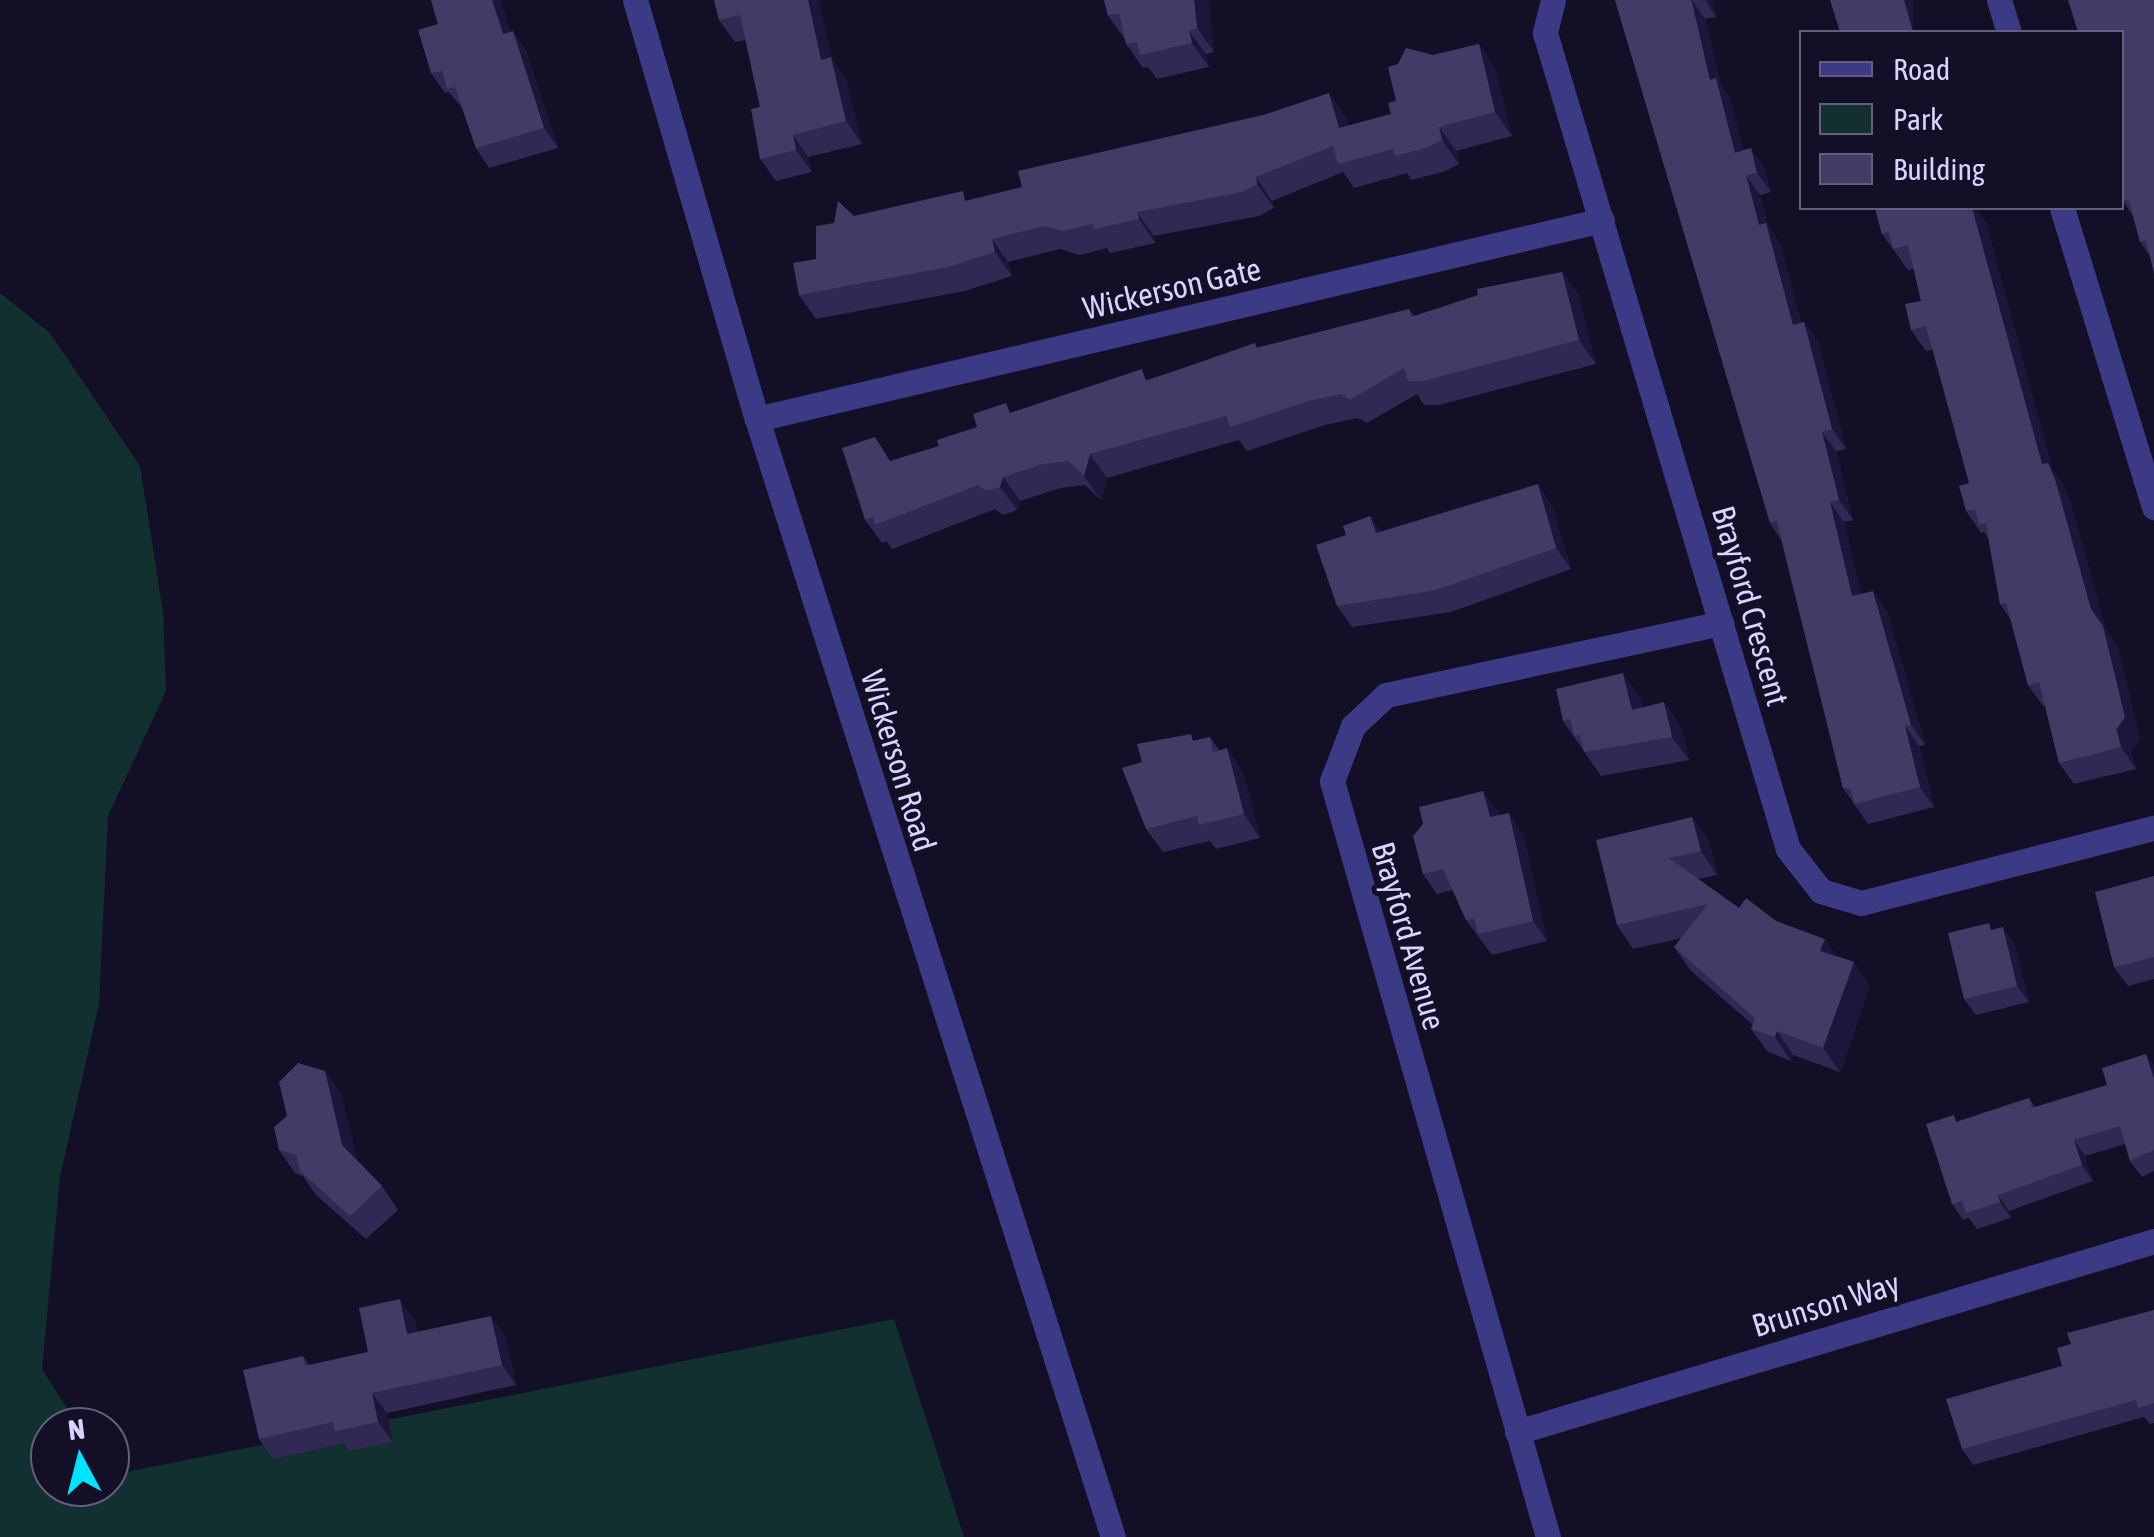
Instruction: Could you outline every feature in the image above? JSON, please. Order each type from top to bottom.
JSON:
[{"type":"street","name":"Wickerson Road","points":[[635,0],[757,418],[1113,1537]]},
{"type":"street","name":"Brayford Crescent","points":[[1554,0],[1545,33],[1788,850],[1821,890],[1861,903],[2154,828]]},
{"type":"street","points":[[1999,0],[2008,30]]},
{"type":"street","points":[[2063,210],[2154,507]]},
{"type":"street","name":"Wickerson Gate","points":[[757,418],[1602,220]]},
{"type":"street","name":"Brayford Avenue","points":[[1548,1537],[1332,781],[1352,726],[1386,695],[1721,623]]},
{"type":"street","name":"Brunson Way","points":[[1518,1432],[2154,1241]]},
{"type":"green space","points":[[0,293],[50,333],[140,466],[163,612],[166,691],[108,816],[99,1004],[60,1177],[42,1369],[66,1407],[30,1407],[30,1507],[130,1507],[130,1471],[894,1319],[964,1537],[0,1537]]},
{"type":"building","points":[[431,0],[492,0],[503,34],[513,31],[544,128],[476,148],[455,87],[447,89],[442,71],[431,73],[418,30],[438,24]]},
{"type":"building","points":[[714,0],[808,0],[821,60],[831,57],[846,121],[793,135],[796,150],[760,159],[751,109],[760,107],[740,15],[719,20]]},
{"type":"building","points":[[1104,0],[1194,0],[1197,28],[1189,31],[1192,43],[1140,55],[1137,42],[1126,44],[1119,13],[1108,16]]},
{"type":"building","points":[[1615,0],[1691,0],[1710,80],[1716,78],[1735,153],[1751,148],[1757,173],[1746,175],[1759,225],[1766,223],[1793,325],[1804,322],[1832,429],[1822,432],[1839,500],[1830,502],[1852,596],[1873,591],[1911,725],[1905,726],[1920,787],[1854,804],[1851,789],[1843,788],[1777,521],[1770,523]]},
{"type":"building","points":[[1830,0],[1904,0],[1912,30],[1839,30]]},
{"type":"building","points":[[2068,0],[2154,0],[2154,274],[2146,240],[2140,242],[2129,200],[2124,201],[2124,30],[2077,30]]},
{"type":"building","points":[[1479,44],[1495,112],[1439,127],[1442,140],[1426,148],[1395,156],[1393,149],[1338,164],[1333,146],[1256,177],[1257,184],[1242,192],[1137,212],[1139,219],[1094,229],[1092,224],[1063,231],[1044,226],[992,239],[995,252],[948,267],[799,295],[793,263],[816,259],[816,226],[834,223],[838,201],[854,216],[963,191],[965,201],[1022,187],[1018,171],[1263,115],[1329,93],[1339,128],[1391,114],[1388,103],[1396,101],[1388,67],[1398,64],[1406,48],[1433,55]]},
{"type":"building","points":[[1876,210],[1973,210],[2042,464],[2048,463],[2055,479],[2091,609],[2103,626],[2125,717],[2116,730],[2121,747],[2059,763],[2039,682],[2028,685],[2006,603],[2000,604],[1986,523],[1979,525],[1975,509],[1966,511],[1959,486],[1969,483],[1926,326],[1911,330],[1905,304],[1921,301],[1908,245],[1893,249],[1889,232],[1882,234]]},
{"type":"building","points":[[1562,272],[1579,340],[1423,381],[1408,381],[1404,368],[1350,400],[1341,394],[1308,401],[1230,427],[1226,416],[1090,454],[1084,476],[1069,461],[1043,464],[1003,477],[1000,487],[986,491],[978,485],[875,525],[873,517],[865,520],[842,448],[875,437],[890,461],[939,446],[937,440],[977,427],[973,414],[1006,403],[1010,413],[1142,369],[1146,381],[1255,343],[1257,348],[1409,309],[1411,317],[1478,295],[1477,289]]},
{"type":"building","points":[[1538,484],[1556,548],[1436,590],[1337,606],[1316,545],[1346,535],[1343,526],[1370,516],[1376,533]]},
{"type":"building","points":[[1623,673],[1632,710],[1664,702],[1672,737],[1584,752],[1570,719],[1563,721],[1556,689]]},
{"type":"building","points":[[1191,734],[1193,741],[1210,737],[1213,752],[1227,748],[1244,814],[1199,825],[1197,816],[1146,829],[1122,768],[1142,762],[1137,744]]},
{"type":"building","points":[[1483,791],[1490,817],[1509,813],[1533,921],[1478,934],[1474,919],[1466,920],[1443,869],[1423,874],[1413,836],[1423,824],[1419,807]]},
{"type":"building","points":[[1692,817],[1701,851],[1669,858],[1739,908],[1746,898],[1776,921],[1825,939],[1820,951],[1854,962],[1823,1048],[1777,1031],[1775,1037],[1751,1029],[1755,1018],[1674,947],[1708,904],[1617,925],[1596,840]]},
{"type":"building","points":[[2154,876],[2154,957],[2114,967],[2095,892]]},
{"type":"building","points":[[1989,923],[1991,930],[2003,927],[2017,986],[1964,999],[1948,933]]},
{"type":"building","points":[[2146,1054],[2154,1079],[2154,1150],[2130,1161],[2120,1126],[2074,1140],[2082,1165],[1998,1195],[2000,1202],[1966,1213],[1962,1201],[1952,1204],[1926,1124],[1954,1115],[1956,1122],[2029,1098],[2032,1108],[2107,1085],[2102,1068]]},
{"type":"building","points":[[298,1063],[325,1071],[342,1145],[382,1186],[350,1216],[300,1171],[296,1155],[279,1150],[274,1127],[287,1116],[279,1082]]},
{"type":"building","points":[[400,1299],[407,1334],[491,1316],[502,1365],[372,1393],[378,1422],[335,1431],[333,1422],[259,1439],[243,1370],[303,1356],[305,1366],[368,1352],[359,1308]]},
{"type":"building","points":[[2154,1310],[2154,1403],[2138,1408],[2136,1400],[1962,1449],[1946,1399],[2062,1366],[2057,1348],[2071,1344],[2067,1333]]}]
